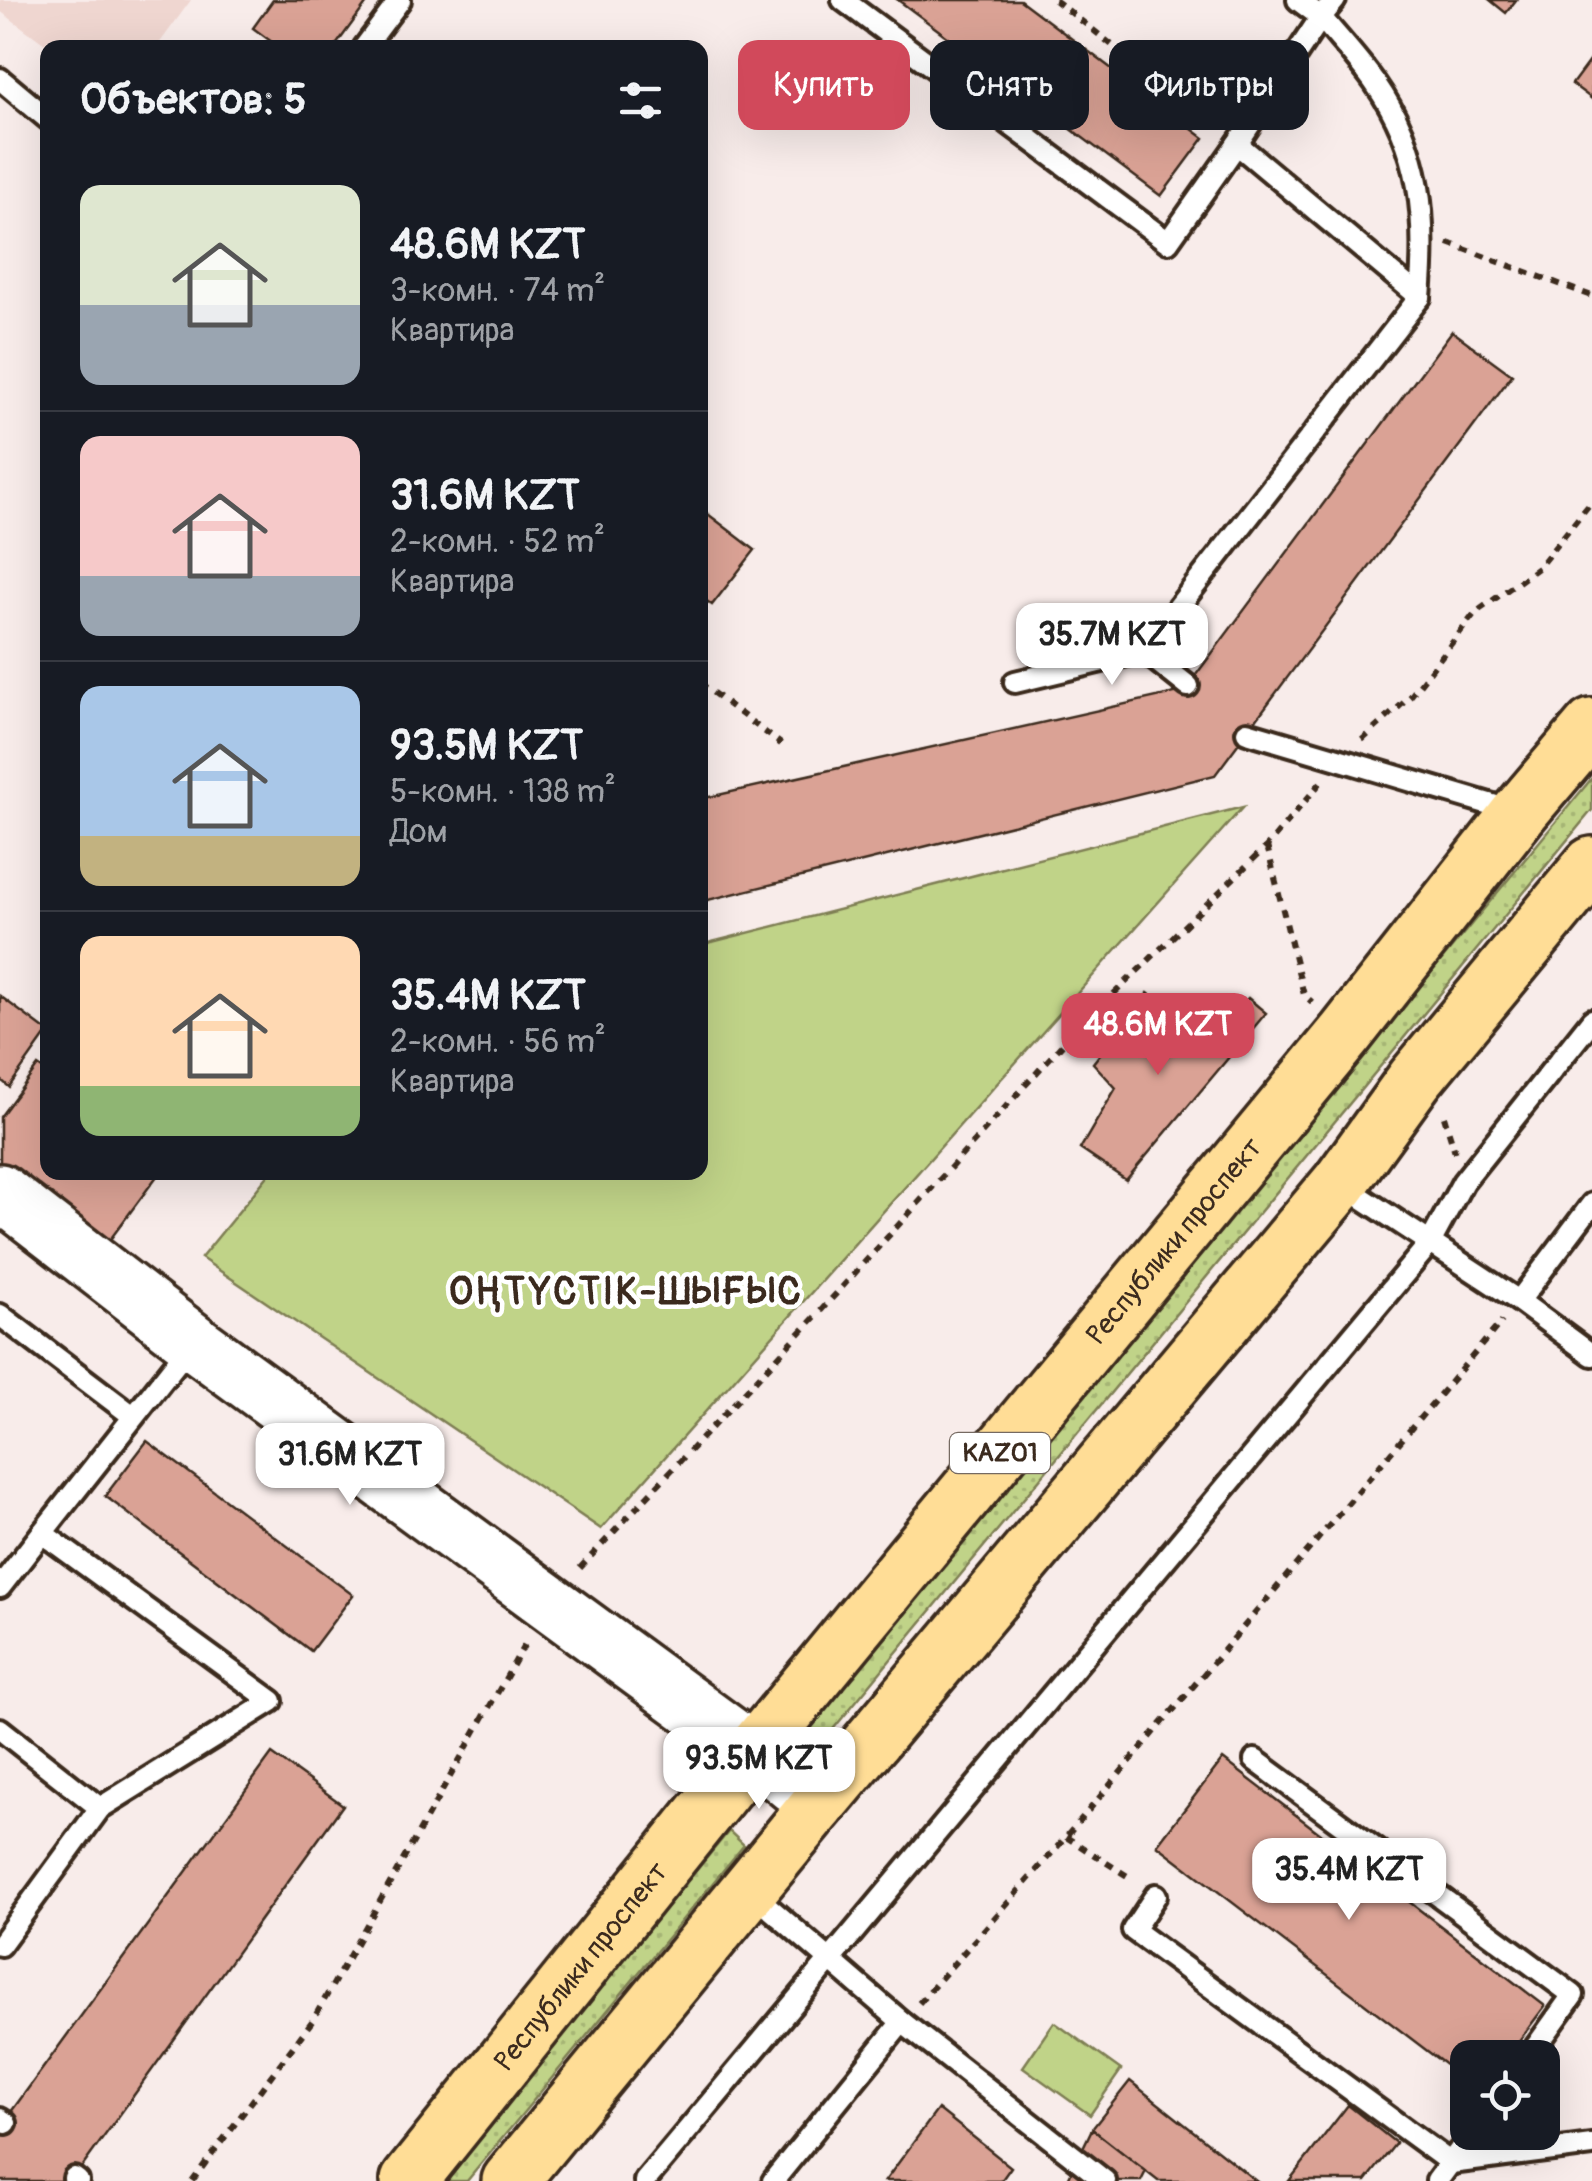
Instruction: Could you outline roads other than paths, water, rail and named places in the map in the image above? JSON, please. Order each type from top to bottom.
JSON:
[{"type":"highway","name":"Республики проспект","points":[[409,2181],[754,1752],[1346,1033],[1519,813],[1592,727]]},
{"type":"highway","name":"KАZ01","points":[[510,2181],[818,1805],[1340,1183],[1416,1079],[1592,865]]},
{"type":"street","points":[[0,1192],[194,1342],[754,1752],[818,1805]]},
{"type":"lane","points":[[370,40],[400,0]]},
{"type":"lane","points":[[843,0],[1168,242],[1334,0]]},
{"type":"lane","points":[[1015,682],[1144,651],[1420,297],[1423,200],[1402,128],[1375,83],[1321,17],[1298,0]]},
{"type":"lane","points":[[0,79],[40,112]]},
{"type":"lane","points":[[1237,144],[1420,297]]},
{"type":"lane","points":[[1144,651],[1188,686]]},
{"type":"lane","points":[[1246,732],[1519,813]]},
{"type":"lane","points":[[646,2181],[1430,1243],[1463,1182],[1592,1020]]},
{"type":"lane","points":[[1340,1183],[1519,1301],[1592,1355]]},
{"type":"lane","points":[[1519,1301],[1592,1204]]},
{"type":"lane","points":[[0,1315],[134,1416]]},
{"type":"lane","points":[[0,1587],[194,1342]]},
{"type":"lane","points":[[0,1945],[100,1808],[272,1701],[42,1534]]},
{"type":"lane","points":[[0,1729],[100,1808]]},
{"type":"lane","points":[[1255,1760],[1573,1996],[1541,2040]]},
{"type":"lane","points":[[748,1890],[902,2022],[1105,2181]]},
{"type":"lane","points":[[1156,1895],[1133,1930],[1451,2163],[1592,2145]]},
{"type":"lane","points":[[773,2181],[902,2022]]},
{"type":"lane","points":[[1437,2181],[1461,2150]]},
{"type":"district","name":"ОҢТҮСТІК-ШЫҒЫС","points":[[626,1292]]}]
